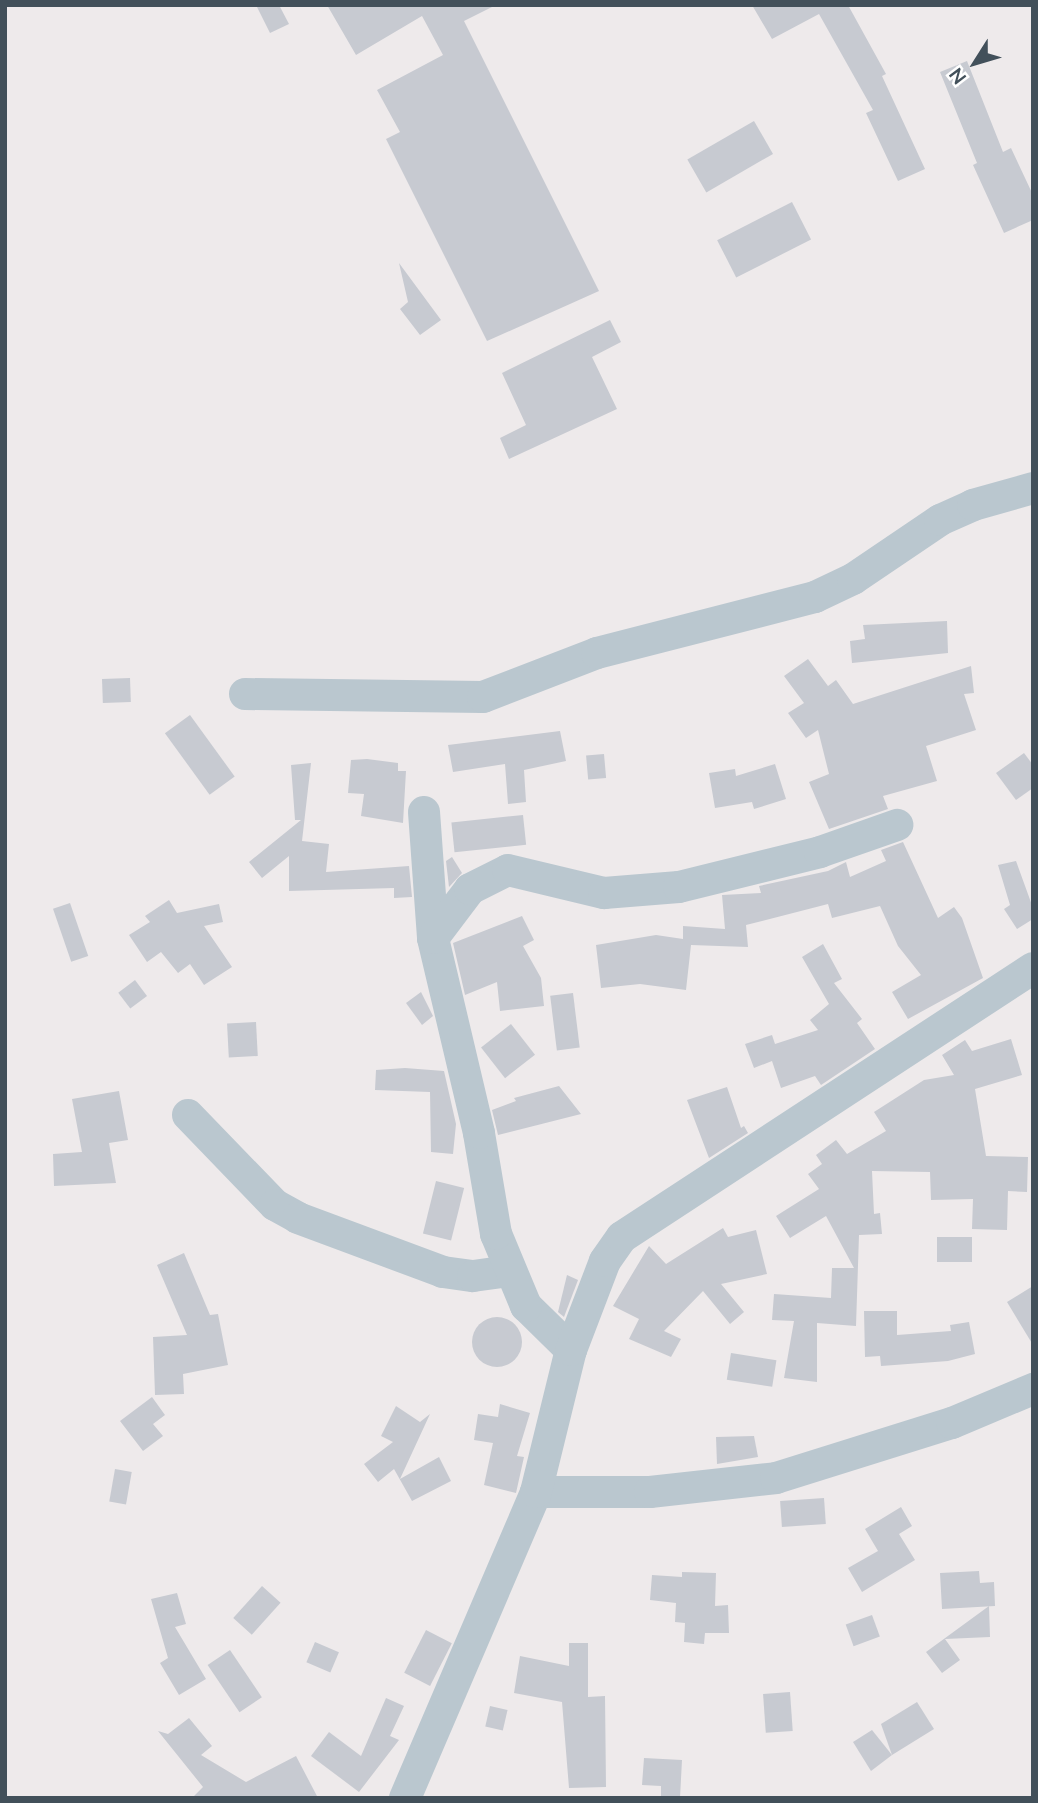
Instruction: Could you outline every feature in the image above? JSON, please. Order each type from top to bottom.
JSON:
[{"type":"street","points":[[245,694],[482,697],[597,653],[814,597],[853,579],[940,520],[973,505],[1033,488]]},
{"type":"street","points":[[424,813],[433,938],[480,1133],[496,1234],[509,1272],[526,1306],[571,1350]]},
{"type":"street","points":[[433,938],[470,889],[508,870],[604,893],[679,887],[820,852],[897,825]]},
{"type":"street","points":[[405,1798],[536,1492],[571,1350],[605,1261],[622,1237],[1033,968]]},
{"type":"street","points":[[188,1115],[275,1205],[298,1218],[443,1272],[473,1276],[509,1272]]},
{"type":"street","points":[[536,1492],[650,1492],[776,1478],[953,1423],[1033,1388]]},
{"type":"building","points":[[256,5],[279,5],[289,24],[270,33]]},
{"type":"building","points":[[327,5],[496,5],[464,21],[599,291],[487,341],[386,139],[400,132],[377,90],[443,55],[422,16],[356,55]]},
{"type":"building","points":[[752,5],[848,5],[886,74],[882,76],[925,169],[898,181],[866,113],[873,110],[819,14],[772,39]]},
{"type":"building","points":[[967,61],[1003,152],[1011,148],[1033,195],[1033,220],[1004,233],[973,165],[977,163],[940,72]]},
{"type":"building","points":[[754,121],[773,154],[706,192],[687,160]]},
{"type":"building","points":[[792,202],[811,239],[736,278],[717,240]]},
{"type":"building","points":[[399,263],[441,320],[420,335],[400,309],[408,302]]},
{"type":"building","points":[[610,320],[621,342],[592,357],[617,409],[509,459],[500,438],[526,425],[502,373]]},
{"type":"building","points":[[947,621],[948,653],[852,663],[850,641],[865,639],[863,625]]},
{"type":"building","points":[[808,659],[828,686],[836,680],[853,704],[971,666],[974,693],[964,694],[976,730],[926,746],[937,781],[883,796],[888,809],[829,829],[809,782],[829,774],[818,730],[806,738],[788,713],[804,703],[784,676]]},
{"type":"building","points":[[130,678],[131,702],[103,703],[102,679]]},
{"type":"building","points":[[190,715],[235,776],[210,795],[165,733]]},
{"type":"building","points":[[560,731],[566,761],[524,770],[526,802],[508,804],[505,764],[453,772],[448,745]]},
{"type":"building","points":[[1024,753],[1033,765],[1033,788],[1016,800],[996,773]]},
{"type":"building","points":[[604,754],[606,778],[588,779],[586,756]]},
{"type":"building","points":[[351,760],[398,763],[398,771],[406,771],[403,823],[361,816],[364,794],[348,793]]},
{"type":"building","points":[[311,763],[302,841],[329,844],[326,872],[409,866],[412,897],[394,898],[394,888],[289,891],[289,856],[262,878],[249,862],[301,820],[295,820],[291,765]]},
{"type":"building","points":[[775,764],[786,799],[754,809],[752,802],[715,808],[709,773],[735,769],[736,776]]},
{"type":"building","points":[[523,815],[526,845],[455,852],[451,823]]},
{"type":"building","points":[[903,842],[938,918],[954,907],[962,918],[983,978],[908,1019],[892,992],[921,975],[898,946],[880,906],[832,918],[828,904],[746,925],[748,947],[691,945],[686,990],[640,984],[601,988],[596,945],[656,935],[683,939],[683,926],[725,929],[722,895],[761,893],[759,886],[828,871],[846,862],[850,877],[886,861],[881,850]]},
{"type":"building","points":[[452,857],[462,873],[449,887],[446,861]]},
{"type":"building","points":[[1016,861],[1033,908],[1033,919],[1017,929],[1004,909],[1010,905],[998,865]]},
{"type":"building","points":[[169,900],[177,913],[219,904],[223,922],[204,926],[232,967],[204,985],[190,964],[178,973],[161,952],[147,962],[129,935],[150,922],[145,916]]},
{"type":"building","points":[[70,903],[88,956],[71,962],[53,909]]},
{"type":"building","points":[[522,916],[534,940],[523,946],[541,978],[544,1006],[500,1011],[497,982],[465,995],[453,943]]},
{"type":"building","points":[[823,944],[842,979],[834,983],[862,1019],[857,1023],[875,1049],[821,1085],[815,1076],[781,1088],[772,1061],[754,1068],[745,1044],[772,1035],[775,1044],[818,1030],[810,1020],[829,1004],[802,957]]},
{"type":"building","points":[[135,980],[147,996],[130,1009],[118,993]]},
{"type":"building","points":[[421,992],[433,1016],[422,1025],[406,1003]]},
{"type":"building","points":[[573,993],[580,1048],[557,1050],[550,996]]},
{"type":"building","points":[[256,1022],[258,1056],[229,1057],[227,1024]]},
{"type":"building","points":[[511,1024],[535,1055],[505,1078],[481,1047]]},
{"type":"building","points":[[1011,1039],[1022,1075],[975,1089],[986,1156],[1028,1157],[1027,1192],[1008,1191],[1007,1230],[972,1229],[973,1199],[931,1200],[930,1172],[872,1171],[874,1214],[880,1213],[882,1234],[859,1235],[856,1326],[817,1323],[817,1382],[784,1378],[794,1321],[772,1320],[774,1294],[831,1298],[832,1268],[854,1268],[826,1216],[790,1238],[776,1216],[819,1189],[808,1174],[822,1164],[816,1155],[836,1140],[847,1154],[886,1131],[874,1112],[924,1080],[954,1075],[942,1055],[965,1040],[972,1051]]},
{"type":"building","points":[[405,1068],[444,1071],[456,1124],[453,1154],[431,1152],[430,1092],[375,1090],[376,1070]]},
{"type":"building","points":[[559,1086],[581,1114],[498,1135],[492,1110],[516,1101],[514,1098]]},
{"type":"building","points":[[727,1087],[741,1128],[744,1126],[748,1133],[709,1158],[687,1100]]},
{"type":"building","points":[[119,1091],[128,1140],[109,1143],[116,1183],[54,1186],[53,1154],[82,1152],[72,1099]]},
{"type":"building","points":[[436,1181],[464,1188],[451,1240],[423,1233]]},
{"type":"building","points":[[723,1228],[728,1237],[756,1230],[767,1274],[721,1284],[744,1312],[730,1324],[703,1291],[664,1331],[681,1339],[671,1357],[629,1339],[639,1319],[613,1306],[649,1246],[666,1264]]},
{"type":"building","points":[[937,1237],[972,1237],[972,1262],[937,1262]]},
{"type":"building","points":[[184,1253],[210,1315],[218,1314],[228,1365],[183,1374],[184,1394],[155,1395],[153,1337],[187,1335],[157,1265]]},
{"type":"building","points":[[567,1275],[578,1280],[564,1317],[558,1312]]},
{"type":"building","points":[[1033,1286],[1033,1345],[1007,1302]]},
{"type":"building","points":[[864,1311],[897,1311],[897,1335],[951,1331],[950,1325],[969,1322],[975,1354],[948,1361],[881,1366],[880,1356],[865,1357]]},
{"type":"building","points":[[497,1317],[515,1324],[522,1342],[515,1360],[497,1367],[479,1360],[472,1342],[479,1324]]},
{"type":"building","points":[[731,1353],[776,1360],[772,1387],[727,1380]]},
{"type":"building","points":[[152,1397],[165,1415],[153,1424],[163,1436],[143,1451],[120,1421]]},
{"type":"building","points":[[500,1404],[530,1413],[517,1456],[524,1457],[516,1493],[484,1485],[493,1443],[474,1440],[478,1414],[498,1417]]},
{"type":"building","points":[[396,1406],[420,1422],[430,1414],[400,1479],[439,1457],[451,1481],[412,1501],[394,1469],[378,1482],[364,1464],[393,1442],[381,1436]]},
{"type":"building","points":[[754,1436],[758,1457],[717,1464],[716,1437]]},
{"type":"building","points":[[115,1469],[132,1472],[126,1504],[109,1501]]},
{"type":"building","points":[[824,1498],[826,1524],[782,1527],[780,1501]]},
{"type":"building","points":[[901,1507],[912,1526],[899,1534],[915,1560],[862,1592],[848,1568],[878,1551],[865,1529]]},
{"type":"building","points":[[979,1571],[980,1583],[994,1582],[995,1606],[942,1609],[940,1573]]},
{"type":"building","points":[[682,1572],[716,1573],[715,1606],[728,1605],[729,1633],[705,1633],[704,1644],[684,1642],[685,1623],[675,1622],[676,1603],[650,1600],[652,1575],[682,1577]]},
{"type":"building","points":[[262,1586],[281,1603],[252,1635],[233,1618]]},
{"type":"building","points":[[177,1593],[186,1624],[175,1627],[206,1679],[179,1695],[160,1663],[168,1658],[151,1599]]},
{"type":"building","points":[[989,1606],[990,1637],[945,1639],[960,1660],[942,1673],[926,1652]]},
{"type":"building","points":[[872,1615],[880,1637],[854,1646],[846,1625]]},
{"type":"building","points":[[426,1630],[452,1643],[430,1686],[404,1673]]},
{"type":"building","points":[[315,1642],[339,1652],[330,1672],[306,1662]]},
{"type":"building","points":[[569,1643],[588,1643],[588,1697],[605,1696],[606,1787],[569,1788],[562,1702],[514,1693],[520,1656],[569,1666]]},
{"type":"building","points":[[230,1650],[262,1697],[239,1712],[208,1665]]},
{"type":"building","points":[[790,1692],[793,1731],[766,1733],[763,1694]]},
{"type":"building","points":[[386,1698],[404,1706],[390,1736],[399,1740],[359,1792],[311,1756],[329,1732],[361,1756]]},
{"type":"building","points":[[917,1702],[934,1729],[892,1755],[881,1724]]},
{"type":"building","points":[[490,1706],[508,1710],[503,1731],[485,1726]]},
{"type":"building","points":[[189,1718],[212,1746],[201,1755],[246,1782],[296,1756],[318,1798],[192,1798],[203,1787],[158,1731],[168,1734]]},
{"type":"building","points":[[872,1730],[892,1755],[871,1771],[853,1742]]},
{"type":"building","points":[[644,1758],[682,1760],[680,1798],[661,1798],[661,1786],[642,1785]]}]
